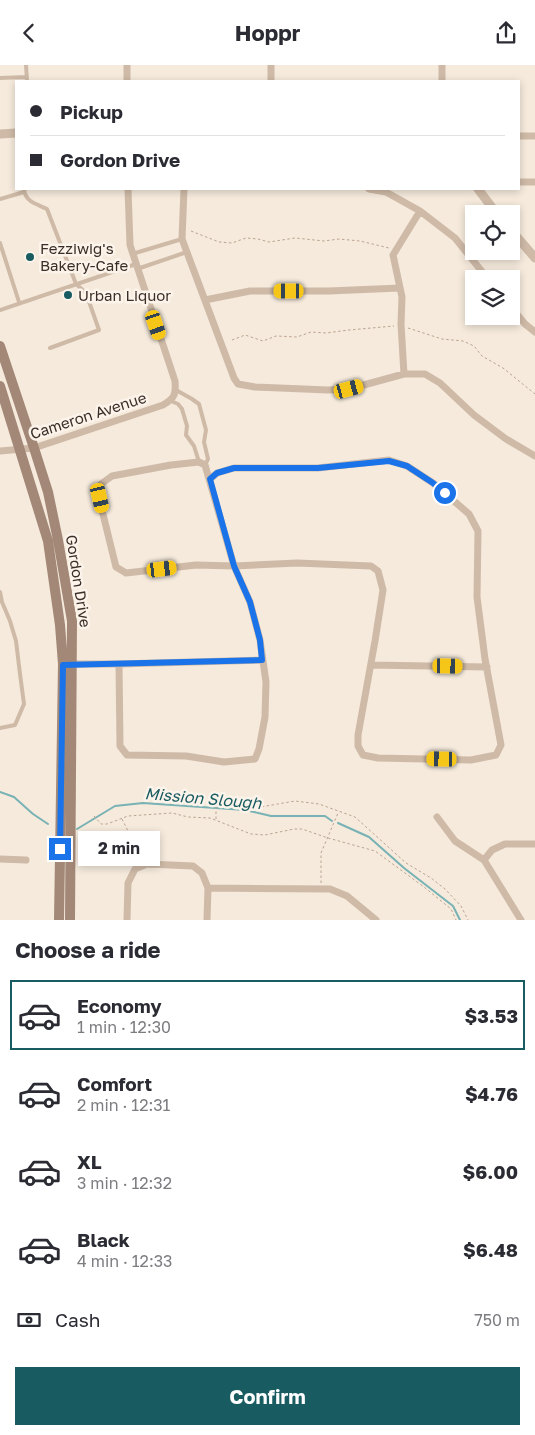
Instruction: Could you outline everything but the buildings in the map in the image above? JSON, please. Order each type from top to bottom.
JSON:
[{"type":"main road","name":"Gordon Drive","points":[[0,346],[50,502],[72,621],[67,664],[59,920]]},
{"type":"main road","name":"Gordon Drive","points":[[0,386],[48,541],[67,664],[70,920]]},
{"type":"street","points":[[127,65],[127,80]]},
{"type":"street","points":[[270,65],[270,80]]},
{"type":"street","points":[[442,65],[442,80]]},
{"type":"street","points":[[0,134],[15,133]]},
{"type":"street","points":[[520,136],[535,136]]},
{"type":"street","points":[[520,182],[535,181]]},
{"type":"street","points":[[128,190],[130,245],[175,381],[176,390],[171,401]]},
{"type":"street","points":[[184,190],[182,239],[234,379],[238,384],[254,387],[319,390],[349,389],[404,374],[425,374],[440,383],[474,415],[506,439],[535,456]]},
{"type":"street","points":[[375,190],[386,192],[420,211],[455,238],[481,270]]},
{"type":"street","points":[[479,190],[490,205]]},
{"type":"street","points":[[404,374],[402,297],[393,255],[420,211]]},
{"type":"street","points":[[520,240],[535,258]]},
{"type":"street","points":[[205,300],[250,291],[329,291],[400,288]]},
{"type":"street","points":[[520,318],[535,332]]},
{"type":"street","name":"Cameron Avenue","points":[[0,451],[34,448],[171,401]]},
{"type":"street","points":[[119,664],[120,746],[127,755],[186,756],[224,762],[255,759],[259,749],[265,717],[266,683],[260,640],[250,602],[234,566],[210,479],[202,463],[170,465],[112,476],[101,484],[100,498],[116,567],[126,573],[196,565],[234,566],[297,563],[370,566],[378,571],[383,590],[358,735],[358,746],[363,755],[378,758],[471,759],[496,755],[501,745],[477,597],[478,531],[469,514],[433,483],[407,466],[389,461],[318,468],[234,468],[217,473],[210,479]]},
{"type":"street","points":[[67,664],[262,660]]},
{"type":"street","points":[[370,665],[487,667]]},
{"type":"street","points":[[437,817],[455,841],[484,860],[521,920]]},
{"type":"street","points":[[484,860],[492,850],[505,845],[535,844]]},
{"type":"street","points":[[0,859],[26,860]]},
{"type":"street","points":[[127,920],[128,883],[135,869],[147,865],[193,866],[202,873],[208,888],[206,920]]},
{"type":"street","points":[[208,888],[330,889],[347,896],[376,920]]},
{"type":"lane","points":[[0,77],[27,79],[26,65]]},
{"type":"lane","points":[[0,199],[24,191],[28,200],[47,209],[76,284],[86,293],[99,330],[50,348]]},
{"type":"lane","points":[[132,254],[182,239]]},
{"type":"lane","points":[[0,243],[20,303]]},
{"type":"lane","points":[[0,310],[76,284],[187,252]]},
{"type":"lane","points":[[171,401],[178,403],[182,409],[187,426],[186,435],[194,445],[202,463],[208,459],[204,442],[206,430],[198,404],[176,390]]},
{"type":"lane","points":[[0,592],[16,641],[24,704],[15,725],[0,728]]},
{"type":"path","points":[[182,230],[219,242],[232,243],[246,238],[269,242],[295,238],[324,241],[339,239],[387,246],[395,251]]},
{"type":"path","points":[[232,340],[245,335],[263,341],[276,335],[297,337],[311,332],[326,333],[402,326],[442,339],[463,341],[474,346],[482,355],[504,369],[535,394]]},
{"type":"path","points":[[216,820],[216,805],[255,808],[295,801],[319,804],[355,817],[406,863],[431,878],[460,906],[468,920]]},
{"type":"path","points":[[321,889],[321,853],[339,811]]},
{"type":"path","points":[[94,816],[101,824],[107,824],[128,815],[164,812],[188,817],[210,818],[251,834],[265,835],[302,829],[375,851],[451,909],[456,920]]},
{"type":"path","points":[[122,818],[131,837],[140,867]]},
{"type":"waterway","name":"Mission Slough","points":[[0,792],[14,797],[48,824]]},
{"type":"waterway","name":"Mission Slough","points":[[77,829],[115,806],[143,803],[245,810],[271,816],[325,816],[332,821]]},
{"type":"waterway","name":"Mission Slough","points":[[338,823],[369,837],[404,868],[453,906],[460,920]]},
{"type":"place","name":"Fezziwig's Bakery-Cafe","points":[[30,257]]},
{"type":"place","name":"Urban Liquor","points":[[68,295]]},
{"type":"route","points":[[60,849],[63,665],[262,660],[260,640],[250,602],[234,566],[210,479],[217,473],[234,468],[318,468],[389,461],[407,466],[445,493]]}]
